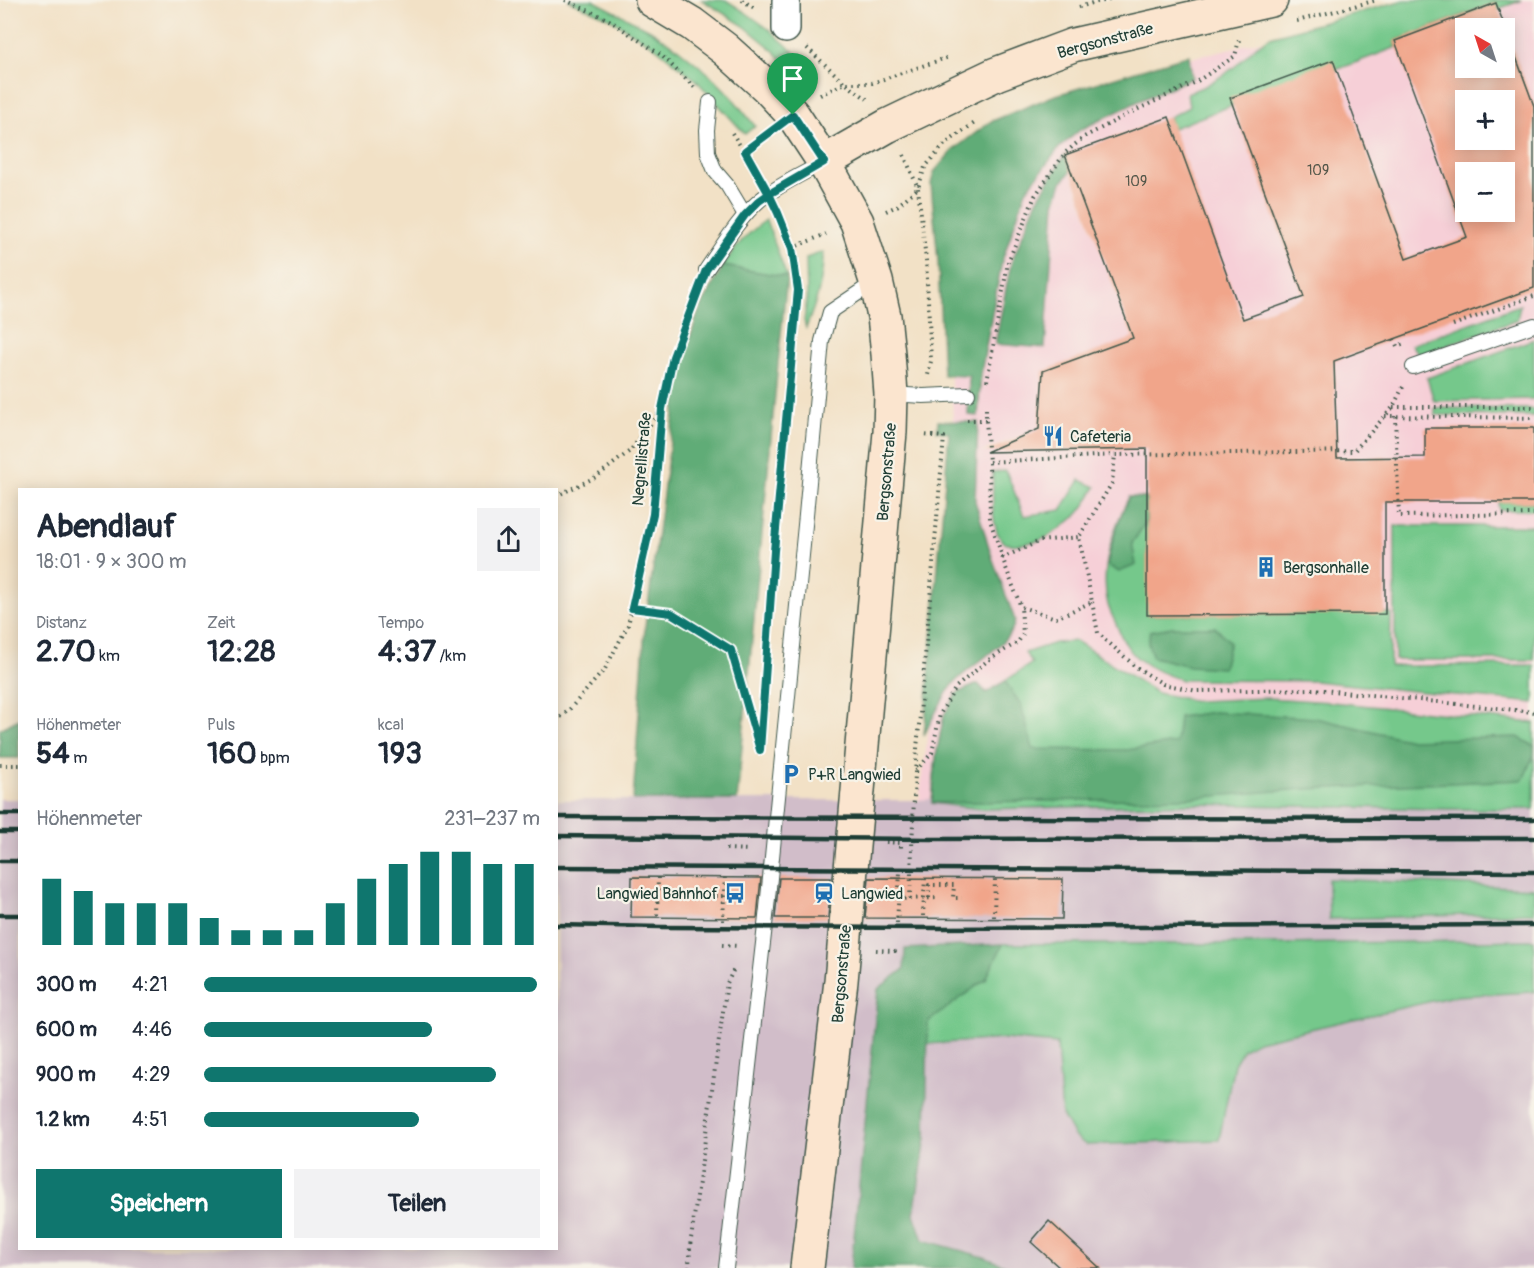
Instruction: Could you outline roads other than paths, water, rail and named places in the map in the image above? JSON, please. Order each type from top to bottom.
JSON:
[{"type":"street","points":[[652,0],[692,24],[726,49],[793,115],[824,162]]},
{"type":"street","points":[[786,0],[786,28]]},
{"type":"street","name":"Bergsonstraße","points":[[807,1268],[841,981],[890,432],[891,394],[884,316],[876,281],[857,222],[824,162],[888,126],[996,74],[1073,45],[1271,0]]},
{"type":"lane","points":[[711,102],[707,130],[708,153],[715,171],[745,215]]},
{"type":"lane","points":[[706,270],[745,215],[759,201],[824,162]]},
{"type":"lane","points":[[726,1268],[767,908],[822,341],[830,312],[876,281]]},
{"type":"lane","points":[[1413,367],[1534,325]]},
{"type":"lane","points":[[891,394],[923,396],[968,394]]},
{"type":"railway","points":[[0,814],[18,814]]},
{"type":"railway","points":[[558,817],[1534,819]]},
{"type":"railway","points":[[0,832],[18,832]]},
{"type":"railway","points":[[558,836],[930,839],[1534,838]]},
{"type":"railway","points":[[0,861],[18,861]]},
{"type":"railway","points":[[558,867],[1534,872]]},
{"type":"railway","points":[[0,915],[18,915]]},
{"type":"railway","points":[[558,925],[942,928],[1534,925]]},
{"type":"place","name":"Cafeteria","points":[[1053,436]]},
{"type":"place","name":"Bergsonhalle","points":[[1266,567]]},
{"type":"place","name":"P+R Langwied","points":[[791,774]]},
{"type":"place","name":"Langwied Bahnhof","points":[[735,893]]},
{"type":"place","name":"Langwied","points":[[824,893]]}]
